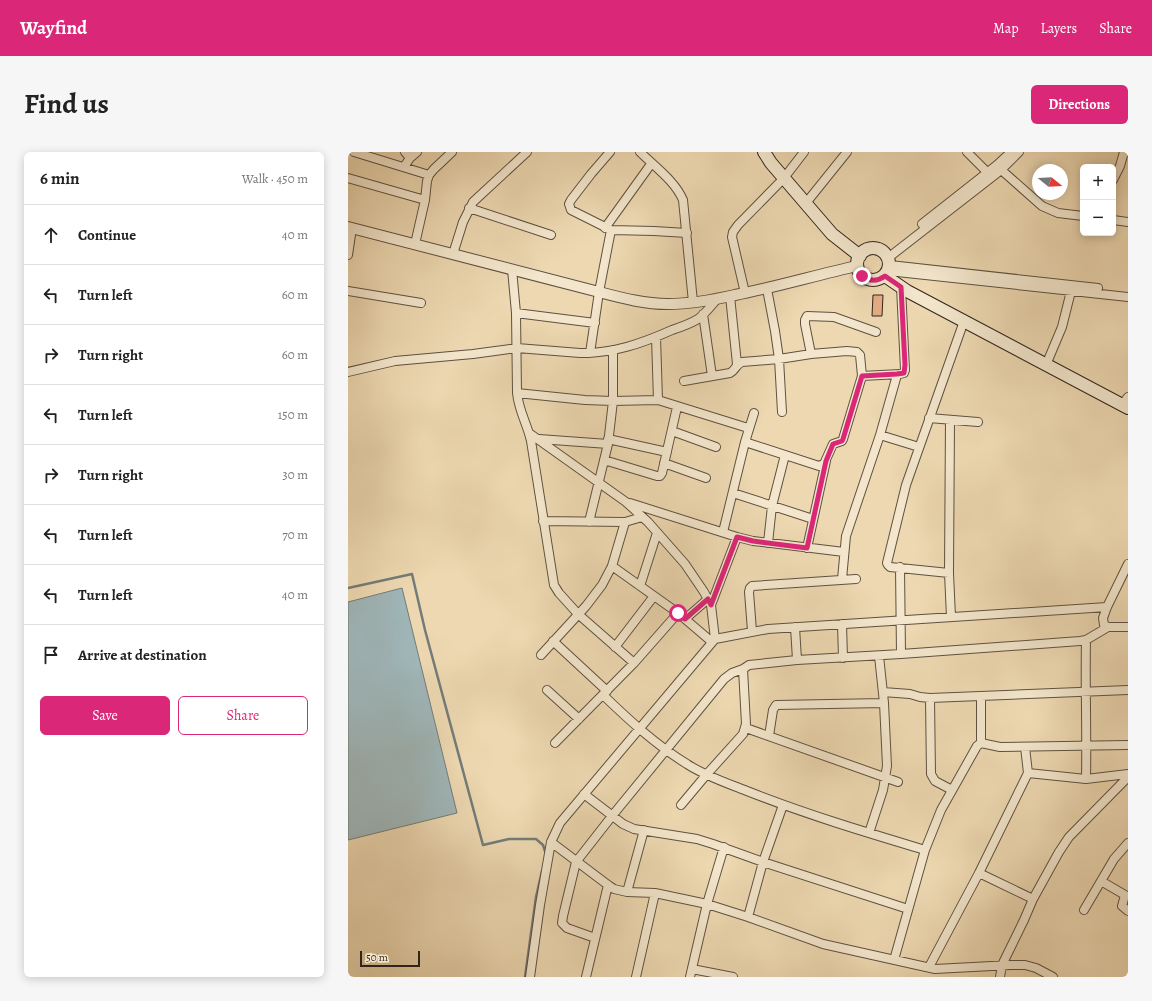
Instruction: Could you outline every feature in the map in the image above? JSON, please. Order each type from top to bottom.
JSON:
[{"type":"main road","points":[[767,153],[784,178],[832,234],[858,261],[862,276],[873,281],[881,279],[887,265]]},
{"type":"main road","points":[[858,261],[866,250],[875,248],[881,250],[887,265],[901,287],[1046,365],[1126,403]]},
{"type":"street","points":[[354,152],[429,175]]},
{"type":"street","points":[[404,167],[408,155],[417,152]]},
{"type":"street","points":[[415,244],[429,175],[452,152]]},
{"type":"street","points":[[452,254],[469,208],[478,197],[527,152]]},
{"type":"street","points":[[610,152],[571,200],[569,204],[571,210],[608,229],[654,230],[687,233]]},
{"type":"street","points":[[640,152],[675,186],[680,193],[684,206],[693,302]]},
{"type":"street","points":[[746,293],[732,237],[733,232],[784,178],[804,152]]},
{"type":"street","points":[[806,203],[848,152]]},
{"type":"street","points":[[967,152],[990,175]]},
{"type":"street","points":[[999,167],[1011,152]]},
{"type":"street","points":[[887,265],[999,167],[1019,152]]},
{"type":"street","points":[[1116,174],[1124,152]]},
{"type":"street","points":[[590,354],[608,229],[651,164]]},
{"type":"street","points":[[999,167],[1042,206],[1058,213],[1080,216]]},
{"type":"street","points":[[348,178],[425,200]]},
{"type":"street","points":[[469,208],[551,235]]},
{"type":"street","points":[[1116,220],[1128,222]]},
{"type":"street","points":[[348,255],[350,227],[638,302],[682,304],[767,289],[858,261]]},
{"type":"street","points":[[887,265],[1071,291],[1128,297]]},
{"type":"street","points":[[887,265],[1128,292]]},
{"type":"street","points":[[512,269],[516,313],[517,393],[521,414],[529,433],[532,448],[554,585],[559,593],[578,614],[634,663]]},
{"type":"street","points":[[862,376],[904,373],[905,365],[901,287]]},
{"type":"street","points":[[767,289],[775,331],[782,412]]},
{"type":"street","points":[[348,291],[421,303]]},
{"type":"street","points":[[1046,365],[1062,327],[1071,291]]},
{"type":"street","points":[[684,381],[733,372],[737,364],[730,296]]},
{"type":"street","points":[[348,372],[395,361],[517,348],[590,354],[613,350],[642,342],[689,323],[703,314],[717,299]]},
{"type":"street","points":[[516,313],[595,322]]},
{"type":"street","points":[[703,314],[712,376]]},
{"type":"street","points":[[811,354],[805,324],[807,316],[834,317],[876,332]]},
{"type":"street","points":[[949,573],[890,567],[888,565],[888,560],[906,485],[964,321]]},
{"type":"street","points":[[656,337],[658,400]]},
{"type":"street","points":[[589,522],[608,442],[613,401],[613,350]]},
{"type":"street","points":[[737,364],[742,362],[847,351],[857,352],[860,356],[862,376],[843,439],[842,441],[833,444],[826,461],[807,548]]},
{"type":"street","points":[[842,579],[846,536],[880,435],[897,374]]},
{"type":"street","points":[[517,393],[585,400],[658,400],[748,428]]},
{"type":"street","points":[[604,460],[657,476],[661,475],[677,407]]},
{"type":"street","points":[[723,532],[748,428],[754,413]]},
{"type":"street","points":[[929,418],[978,422]]},
{"type":"street","points":[[950,420],[949,573],[951,617]]},
{"type":"street","points":[[672,431],[716,447]]},
{"type":"street","points":[[529,433],[626,502],[642,517],[685,564],[701,586],[709,602],[714,641]]},
{"type":"street","points":[[880,435],[919,447]]},
{"type":"street","points":[[538,439],[608,442],[667,452]]},
{"type":"street","points":[[745,442],[819,466],[824,464],[826,461]]},
{"type":"street","points":[[768,543],[772,506],[785,455]]},
{"type":"street","points":[[664,463],[706,478]]},
{"type":"street","points":[[733,493],[813,519]]},
{"type":"street","points":[[626,502],[753,541],[844,552]]},
{"type":"street","points":[[543,521],[625,522],[642,517]]},
{"type":"street","points":[[541,655],[586,606],[602,585],[612,566],[625,522]]},
{"type":"street","points":[[640,586],[657,533]]},
{"type":"street","points":[[685,619],[709,602],[737,537]]},
{"type":"street","points":[[1108,627],[1104,625],[1103,618],[1106,607],[1128,564]]},
{"type":"street","points":[[612,566],[678,613],[714,641]]},
{"type":"street","points":[[900,567],[901,654]]},
{"type":"street","points":[[752,631],[749,592],[752,586],[856,578]]},
{"type":"street","points":[[616,647],[654,596]]},
{"type":"street","points":[[530,977],[551,842],[560,823],[714,641],[752,631],[768,629],[1106,607]]},
{"type":"street","points":[[555,743],[634,663],[678,613]]},
{"type":"street","points":[[842,624],[843,658]]},
{"type":"street","points":[[795,627],[797,660]]},
{"type":"street","points":[[595,938],[567,928],[562,923],[576,862],[724,679],[732,673],[749,665],[797,660],[879,656],[1080,641],[1086,640],[1108,627],[1128,627]]},
{"type":"street","points":[[1086,640],[1086,779]]},
{"type":"street","points":[[553,641],[639,729],[686,764],[783,805],[925,850]]},
{"type":"street","points":[[869,833],[883,790],[886,766],[884,703],[879,656]]},
{"type":"street","points":[[681,805],[743,734],[746,728],[743,669]]},
{"type":"street","points":[[547,690],[579,719]]},
{"type":"street","points":[[883,692],[910,694],[930,698],[1128,690]]},
{"type":"street","points":[[894,960],[925,850],[941,810],[976,748],[981,743],[981,696]]},
{"type":"street","points":[[930,698],[931,774],[935,781],[952,790]]},
{"type":"street","points":[[769,736],[773,710],[776,705],[884,703]]},
{"type":"street","points":[[746,728],[898,782]]},
{"type":"street","points":[[981,743],[1000,747],[1128,745]]},
{"type":"street","points":[[929,967],[979,873],[1028,773],[1025,747]]},
{"type":"street","points":[[1028,773],[1086,779],[1128,776]]},
{"type":"street","points":[[1000,977],[1002,965],[1033,899],[1069,837],[1128,776]]},
{"type":"street","points":[[584,794],[623,824],[634,829],[697,839],[908,909]]},
{"type":"street","points":[[748,917],[763,862],[783,805]]},
{"type":"street","points":[[627,892],[644,830]]},
{"type":"street","points":[[551,842],[614,889],[627,892],[655,893],[707,904],[823,944],[935,969],[1025,965],[1036,968],[1053,977]]},
{"type":"street","points":[[1084,910],[1114,859],[1128,843]]},
{"type":"street","points":[[724,847],[707,904],[691,973],[733,977]]},
{"type":"street","points":[[979,873],[1033,899]]},
{"type":"street","points":[[1101,881],[1125,895],[1122,906],[1128,911]]},
{"type":"street","points":[[586,977],[608,885]]},
{"type":"street","points":[[636,977],[655,893]]},
{"type":"street","points":[[947,977],[948,968]]},
{"type":"water","points":[[402,588],[457,813],[348,840],[348,602]]},
{"type":"building","points":[[873,295],[883,295],[882,316],[872,316]]},
{"type":"waterway","points":[[348,588],[412,574],[425,630],[483,845],[509,839],[536,839],[543,845],[546,854]]},
{"type":"waterway","points":[[525,977],[536,897],[542,871]]},
{"type":"route","points":[[678,613],[685,619],[708,599],[711,605],[737,537],[753,541],[807,548],[826,461],[833,444],[835,442],[840,442],[843,439],[862,376],[904,373],[905,365],[901,287],[885,276],[881,279],[873,281],[862,276]]}]
